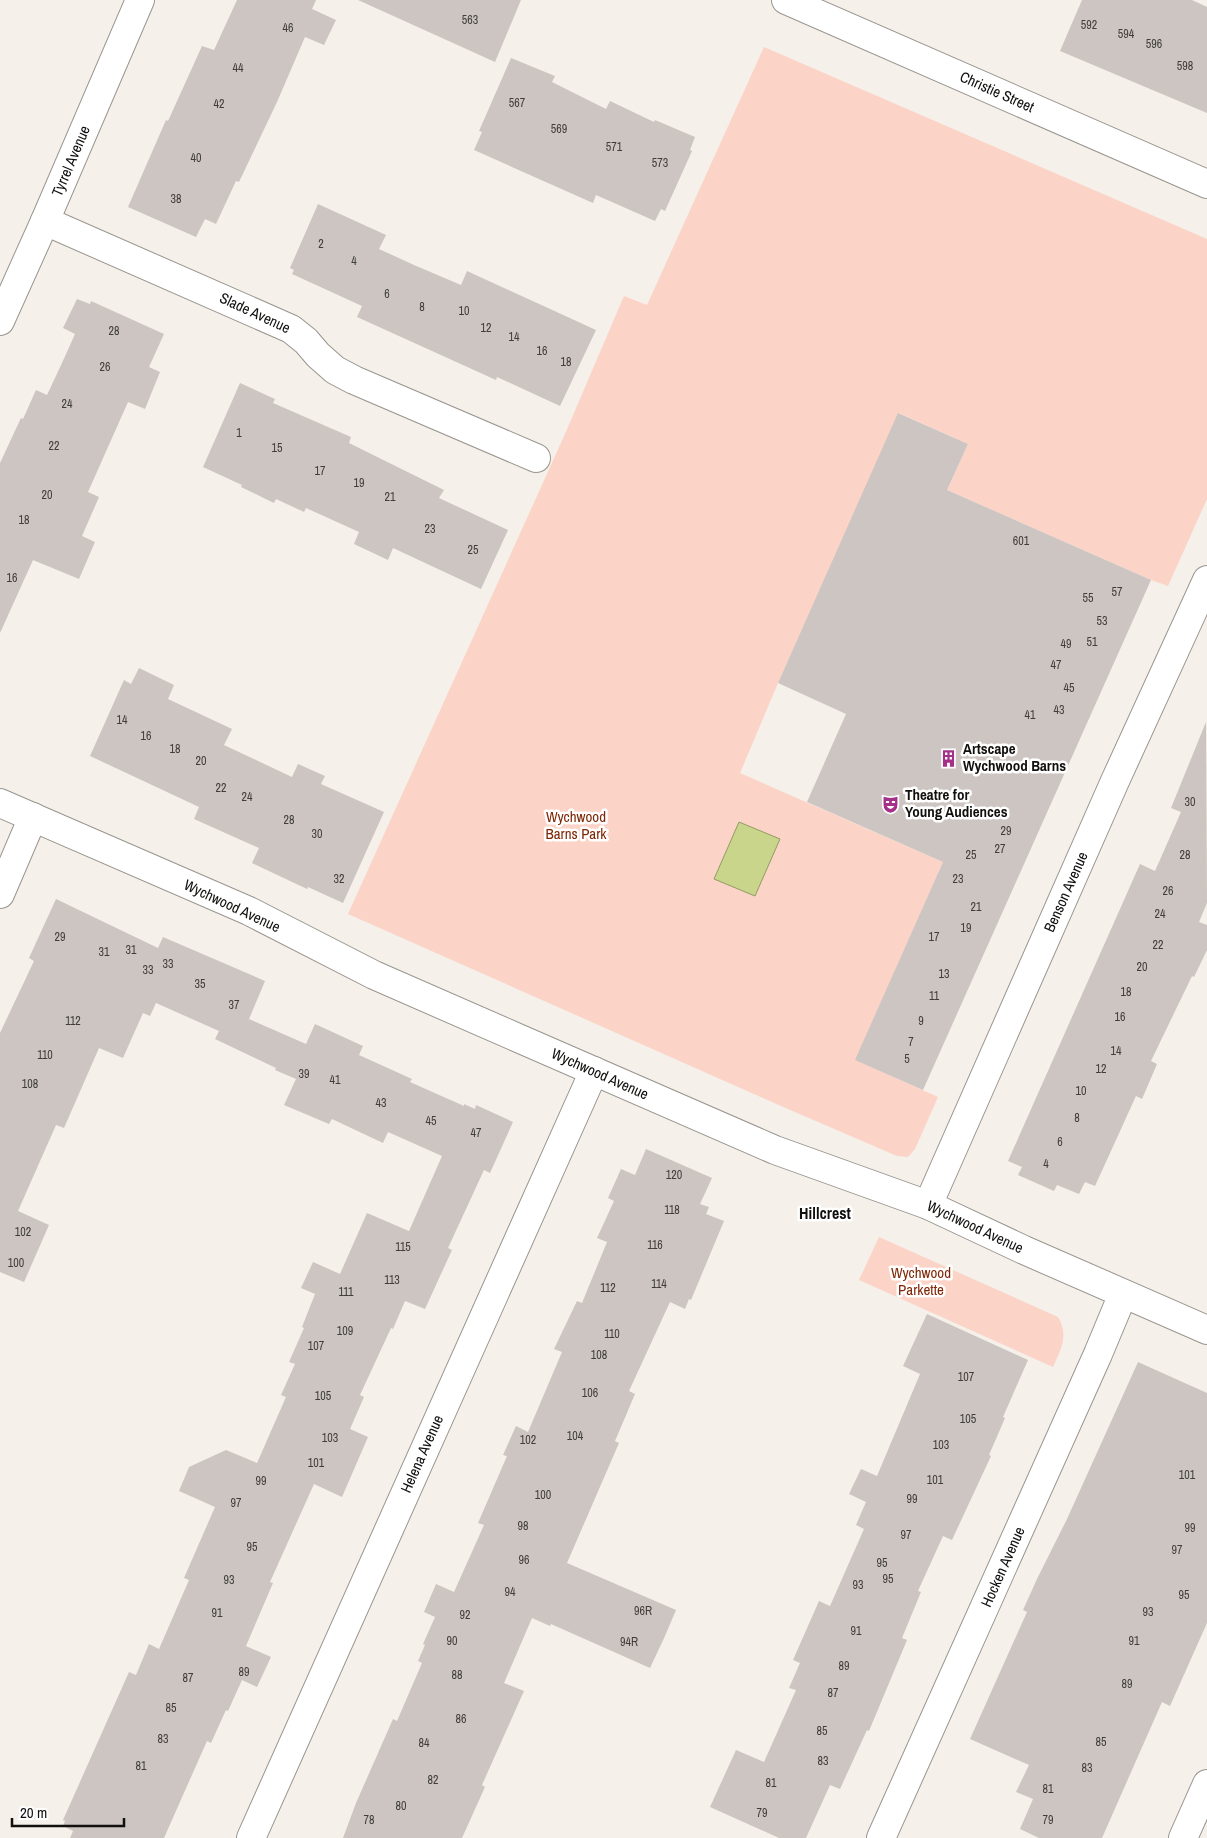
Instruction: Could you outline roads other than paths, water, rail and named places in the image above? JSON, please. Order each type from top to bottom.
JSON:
[{"type":"street","name":"Tyrrel Avenue","points":[[0,321],[140,0]]},
{"type":"street","name":"Christie Street","points":[[786,0],[1207,184]]},
{"type":"street","name":"Slade Avenue","points":[[45,221],[291,329],[306,341],[318,356],[341,373],[536,458]]},
{"type":"street","name":"Benson Avenue","points":[[928,1204],[1115,781],[1207,580]]},
{"type":"street","name":"Wychwood Avenue","points":[[0,803],[249,911],[374,975],[775,1150],[928,1204],[1122,1294],[1207,1330]]},
{"type":"street","points":[[0,894],[33,817]]},
{"type":"street","name":"Helena Avenue","points":[[251,1838],[594,1071]]},
{"type":"street","name":"Hocken Avenue","points":[[881,1838],[1094,1363],[1122,1294]]},
{"type":"street","points":[[1183,1838],[1207,1784]]},
{"type":"place","name":"Artscape Wychwood Barns","points":[[949,758]]},
{"type":"place","name":"Theatre for Young Audiences","points":[[891,804]]},
{"type":"district","name":"Hillcrest","points":[[825,1213]]},
{"type":"park label","name":"Wychwood Barns Park","points":[[576,826]]},
{"type":"park label","name":"Wychwood Parkette","points":[[921,1282]]}]
